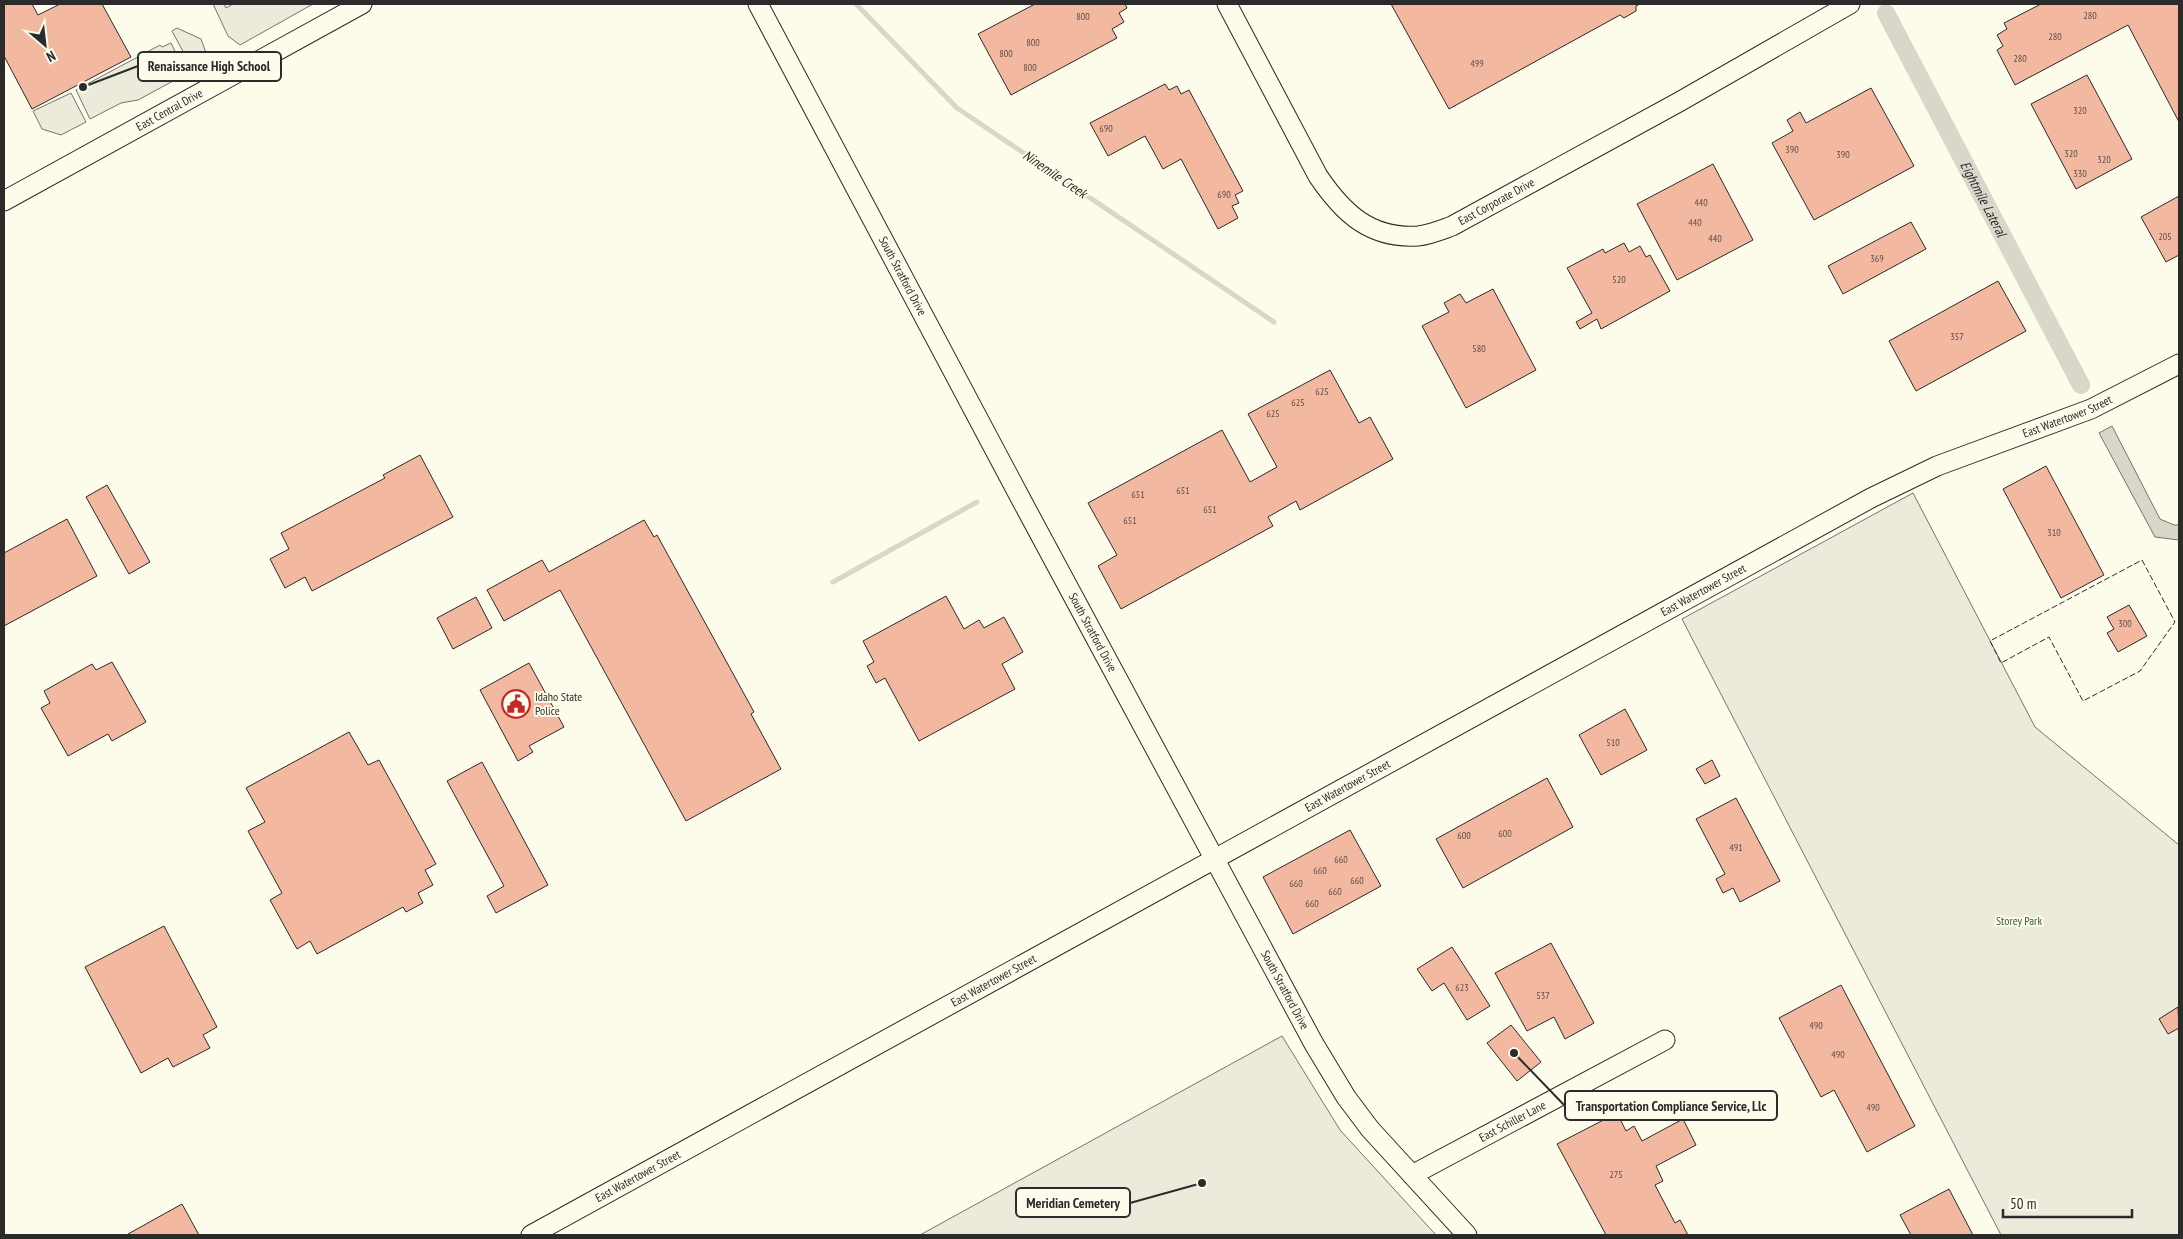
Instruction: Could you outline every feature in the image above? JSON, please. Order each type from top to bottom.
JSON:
[{"type":"street","name":"East Central Drive","points":[[4,201],[362,4]]},
{"type":"street","name":"South Stratford Drive","points":[[758,4],[1280,984],[1346,1098],[1370,1129],[1467,1235]]},
{"type":"street","name":"East Corporate Drive","points":[[1227,4],[1318,176],[1333,199],[1351,217],[1368,226],[1393,234],[1419,236],[1452,226],[1679,102],[1850,4]]},
{"type":"street","name":"East Watertower Street","points":[[531,1235],[1912,477],[1980,449],[2091,409],[2179,364]]},
{"type":"street","name":"East Schiller Lane","points":[[1412,1175],[1665,1040]]},
{"type":"green space","points":[[213,4],[224,4],[226,8],[233,4],[313,4],[240,45],[228,36]]},
{"type":"green space","points":[[177,28],[201,39],[209,61],[193,70],[172,31]]},
{"type":"green space","points":[[171,43],[186,74],[138,100],[121,103],[90,119],[76,90],[160,45],[162,47]]},
{"type":"green space","points":[[71,93],[86,122],[61,135],[42,129],[33,111]]},
{"type":"green space","name":"Storey Park","points":[[1913,493],[2035,727],[2179,845],[2179,1235],[2001,1235],[1682,619]]},
{"type":"green space","points":[[1282,1036],[1340,1130],[1436,1235],[920,1235]]},
{"type":"shaded area","points":[[2112,426],[2160,519],[2174,525],[2179,525],[2179,540],[2155,537],[2099,433]]},
{"type":"building","points":[[4,4],[32,4],[38,15],[60,4],[102,4],[131,57],[32,109],[4,56]]},
{"type":"building","points":[[1035,4],[1125,4],[1127,8],[1119,13],[1124,22],[1112,29],[1117,38],[1011,95],[978,34]]},
{"type":"building","points":[[1391,4],[1640,4],[1636,6],[1636,11],[1624,18],[1620,15],[1449,109]]},
{"type":"building","points":[[2041,4],[2179,4],[2179,122],[2128,25],[2015,85],[1997,50],[2003,46],[1997,35],[2007,29],[2004,23]]},
{"type":"building","points":[[2087,75],[2132,159],[2076,189],[2031,104]]},
{"type":"building","points":[[1165,84],[1169,90],[1177,86],[1181,94],[1189,90],[1243,191],[1235,195],[1239,203],[1232,206],[1238,218],[1218,229],[1181,159],[1163,169],[1145,136],[1108,156],[1090,123]]},
{"type":"building","points":[[1871,88],[1914,166],[1814,220],[1772,143],[1793,131],[1787,120],[1800,112],[1806,123]]},
{"type":"building","points":[[1713,164],[1753,240],[1677,280],[1637,204]]},
{"type":"building","points":[[2179,196],[2179,255],[2166,262],[2141,217]]},
{"type":"building","points":[[1911,222],[1926,249],[1843,294],[1828,266]]},
{"type":"building","points":[[1624,243],[1629,252],[1640,246],[1646,257],[1650,255],[1670,291],[1601,329],[1597,319],[1580,329],[1576,322],[1592,313],[1567,268],[1603,249],[1605,253]]},
{"type":"building","points":[[1998,281],[2026,331],[1916,391],[1889,341]]},
{"type":"building","points":[[1493,289],[1536,370],[1466,408],[1422,326],[1449,312],[1444,303],[1460,294],[1466,303]]},
{"type":"building","points":[[1330,370],[1359,423],[1370,417],[1393,459],[1300,510],[1296,501],[1268,517],[1273,526],[1121,609],[1098,566],[1117,555],[1088,503],[1222,430],[1250,482],[1277,467],[1248,414]]},
{"type":"building","points":[[420,455],[453,517],[312,591],[305,577],[285,588],[270,559],[289,549],[281,533],[385,478],[383,475]]},
{"type":"building","points":[[2046,466],[2104,575],[2061,598],[2003,489]]},
{"type":"building","points":[[107,485],[150,562],[129,574],[86,497]]},
{"type":"building","points":[[67,519],[97,576],[4,626],[4,553]]},
{"type":"building","points":[[644,520],[654,537],[657,535],[754,712],[751,714],[781,769],[686,821],[560,590],[504,621],[487,590],[542,560],[549,572]]},
{"type":"building","points":[[946,596],[964,629],[979,620],[984,628],[1004,617],[1023,652],[1002,664],[1015,689],[919,741],[885,678],[876,683],[867,666],[874,662],[863,641]]},
{"type":"building","points":[[476,597],[492,628],[453,649],[437,618]]},
{"type":"building","points":[[2129,605],[2147,636],[2118,652],[2107,633],[2114,629],[2107,617]]},
{"type":"building","points":[[112,662],[146,722],[112,741],[108,734],[68,756],[41,708],[50,703],[44,691],[92,664],[96,670]]},
{"type":"building","points":[[529,663],[564,727],[529,746],[533,752],[518,761],[480,690]]},
{"type":"building","points":[[1625,709],[1647,750],[1601,775],[1579,735]]},
{"type":"building","points":[[349,732],[368,765],[379,760],[436,864],[425,870],[433,885],[418,893],[423,903],[406,912],[403,907],[317,954],[310,941],[297,949],[270,900],[282,893],[248,831],[265,822],[246,788]]},
{"type":"building","points":[[1712,760],[1720,776],[1705,784],[1696,769]]},
{"type":"building","points":[[482,762],[548,885],[496,913],[487,896],[504,886],[447,781]]},
{"type":"building","points":[[1547,778],[1573,827],[1463,888],[1436,839]]},
{"type":"building","points":[[1736,798],[1780,881],[1740,902],[1733,888],[1723,893],[1716,879],[1725,874],[1696,819]]},
{"type":"building","points":[[1350,830],[1381,886],[1293,934],[1263,877]]},
{"type":"building","points":[[164,926],[217,1027],[203,1035],[210,1048],[173,1067],[168,1058],[141,1073],[85,967]]},
{"type":"building","points":[[1551,943],[1594,1023],[1565,1039],[1554,1017],[1527,1031],[1495,973]]},
{"type":"building","points":[[1452,947],[1490,1006],[1467,1020],[1444,983],[1432,991],[1417,969]]},
{"type":"building","points":[[1841,985],[1915,1126],[1867,1152],[1834,1090],[1821,1097],[1779,1018]]},
{"type":"building","points":[[2178,1007],[2179,1028],[2168,1034],[2159,1019]]},
{"type":"building","points":[[1511,1025],[1541,1062],[1517,1081],[1487,1043]]},
{"type":"building","points":[[1617,1113],[1626,1131],[1634,1126],[1642,1141],[1683,1119],[1696,1145],[1656,1166],[1663,1181],[1655,1185],[1675,1223],[1680,1220],[1688,1235],[1606,1235],[1557,1144]]},
{"type":"building","points":[[1949,1189],[1973,1235],[1911,1235],[1900,1215]]},
{"type":"building","points":[[182,1204],[199,1235],[128,1234]]},
{"type":"waterway","name":"Ninemile Creek","points":[[856,4],[957,108],[1274,322]]},
{"type":"waterway","name":"Eightmile Lateral","points":[[1886,13],[2081,385]]},
{"type":"waterway","points":[[833,582],[977,502]]},
{"type":"fence","points":[[2142,560],[2175,622],[2140,671],[2083,701],[2049,637],[2001,663],[1990,641],[2142,560]]},
{"type":"place","name":"Renaissance High School","points":[[83,87]]},
{"type":"place","name":"Idaho State Police","points":[[516,704]]},
{"type":"place","name":"Transportation Compliance Service, Llc","points":[[1514,1053]]},
{"type":"place","name":"Meridian Cemetery","points":[[1202,1183]]}]
